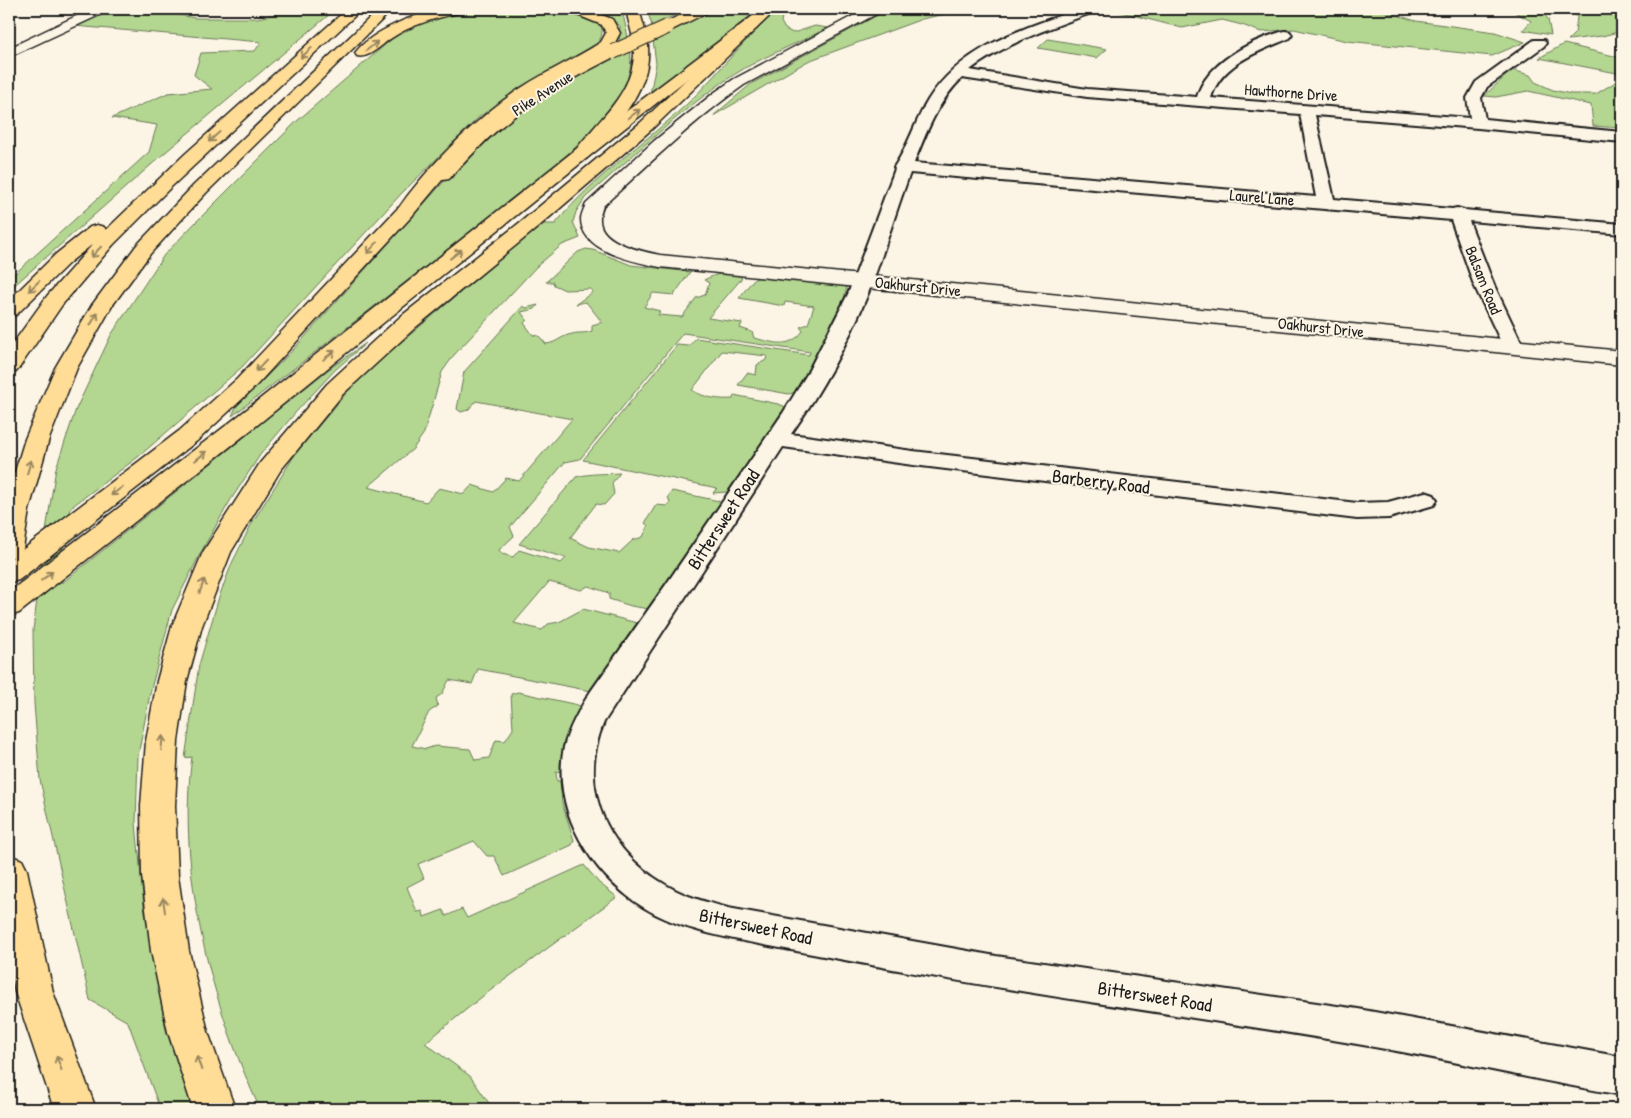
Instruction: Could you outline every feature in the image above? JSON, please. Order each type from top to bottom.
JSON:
[{"type":"main road","points":[[9,366],[28,334],[66,285],[126,220],[193,156],[355,9]]},
{"type":"main road","points":[[9,548],[16,510],[37,439],[66,368],[102,305],[143,250],[200,188],[386,9]]},
{"type":"main road","points":[[200,188],[387,33],[419,18],[457,9]]},
{"type":"main road","points":[[9,606],[159,474],[188,436],[245,384],[405,212],[453,154],[497,113],[519,96],[607,44],[613,33],[607,22],[575,9]]},
{"type":"main road","points":[[581,154],[619,110],[635,79],[641,46],[632,9]]},
{"type":"main road","name":"Pike Avenue","points":[[405,212],[496,124],[548,87],[613,52],[704,9]]},
{"type":"main road","points":[[9,574],[159,474],[761,17]]},
{"type":"main road","points":[[214,1109],[188,1032],[170,951],[160,876],[158,806],[162,741],[172,681],[187,626],[217,552],[268,468],[335,389],[408,322],[538,218],[646,126],[761,17]]},
{"type":"main road","points":[[9,311],[63,258],[193,156]]},
{"type":"main road","points":[[9,870],[34,992],[75,1109]]},
{"type":"street","points":[[9,53],[101,9]]},
{"type":"street","name":"Oakhurst Drive","points":[[875,9],[759,70],[720,95],[594,204],[589,220],[592,230],[598,238],[610,246],[642,258],[1622,358]]},
{"type":"street","name":"Bittersweet Road","points":[[1090,9],[1008,41],[990,51],[948,83],[933,103],[902,168],[864,280],[834,345],[777,439],[593,712],[583,738],[578,759],[578,793],[587,820],[601,847],[628,876],[657,897],[691,913],[728,923],[996,972],[1366,1028],[1622,1076]]},
{"type":"street","points":[[1203,102],[1208,84],[1216,73],[1226,65],[1285,35]]},
{"type":"street","points":[[1478,123],[1474,98],[1481,85],[1539,43]]},
{"type":"street","name":"Hawthorne Drive","points":[[959,73],[1088,93],[1478,123],[1622,137]]},
{"type":"street","points":[[1306,111],[1326,202]]},
{"type":"street","name":"Laurel Lane","points":[[902,168],[1457,213],[1622,229]]},
{"type":"street","name":"Balsam Road","points":[[1457,213],[1484,285],[1513,346]]},
{"type":"street","name":"Barberry Road","points":[[777,439],[923,459],[1357,511],[1389,510],[1425,500]]},
{"type":"green space","points":[[110,9],[147,9],[195,18],[257,18],[301,9],[336,9],[168,150],[9,290],[9,279],[149,152],[157,125],[112,118],[168,93],[212,89],[194,75],[201,53],[255,51],[261,42],[74,26]]},
{"type":"green space","points":[[470,9],[560,9],[588,16],[595,20],[602,32],[600,40],[592,49],[519,90],[479,117],[401,194],[242,367],[138,457],[70,508],[62,551],[62,583],[329,369],[366,343],[335,370],[260,455],[230,501],[201,552],[172,610],[151,689],[138,756],[136,823],[144,907],[166,1030],[193,1109],[160,1109],[128,1022],[90,1000],[40,780],[34,703],[33,630],[56,468],[76,409],[111,335],[164,255],[297,121],[401,31],[442,14]]},
{"type":"green space","points":[[591,9],[625,9],[623,14],[631,61],[628,79],[624,88],[598,125],[547,171],[232,416],[236,407],[293,350],[464,159],[496,129],[555,87],[622,54],[619,42],[620,26],[606,14]]},
{"type":"green space","points":[[647,9],[688,9],[652,26]]},
{"type":"green space","points":[[712,9],[759,9],[650,94],[656,64],[653,39]]},
{"type":"green space","points":[[780,9],[792,9],[782,17],[781,22],[785,29],[793,33],[815,26],[828,28],[745,68],[703,96],[585,198],[576,212],[573,222],[580,238],[562,245],[537,266],[454,355],[442,372],[424,433],[413,449],[368,487],[426,502],[439,488],[464,494],[472,485],[493,492],[506,478],[519,481],[572,419],[476,401],[468,410],[461,412],[457,409],[464,372],[523,306],[526,308],[538,305],[535,309],[521,312],[527,320],[524,323],[533,335],[539,336],[546,344],[575,333],[592,331],[592,325],[602,322],[586,302],[576,304],[593,292],[591,289],[565,290],[554,285],[553,282],[546,282],[578,252],[586,249],[593,250],[631,265],[690,272],[674,295],[653,293],[644,307],[660,311],[658,315],[682,317],[696,298],[705,295],[709,283],[704,280],[723,273],[738,275],[742,278],[708,318],[742,323],[740,328],[752,332],[754,338],[775,343],[787,342],[798,337],[803,331],[800,327],[808,324],[814,306],[785,302],[784,306],[739,298],[753,280],[761,276],[847,287],[842,306],[796,392],[789,394],[738,385],[747,373],[756,375],[757,365],[766,360],[767,356],[722,351],[692,390],[712,398],[733,399],[734,395],[784,406],[785,409],[727,492],[713,493],[717,488],[583,460],[677,345],[689,346],[696,338],[809,355],[810,352],[683,333],[580,459],[565,462],[510,527],[514,536],[499,550],[502,554],[513,557],[519,550],[561,563],[566,558],[519,544],[576,477],[587,475],[620,473],[612,483],[614,494],[604,505],[596,504],[570,538],[589,547],[619,553],[633,540],[643,537],[648,526],[645,523],[656,505],[667,506],[670,502],[668,497],[672,491],[719,501],[720,504],[649,609],[609,599],[609,593],[588,586],[581,590],[549,582],[514,623],[542,630],[548,624],[559,622],[583,609],[637,623],[594,688],[591,691],[478,669],[472,684],[449,680],[442,694],[436,698],[438,706],[429,712],[412,746],[426,749],[435,746],[470,749],[475,760],[489,758],[496,740],[505,741],[513,729],[511,694],[518,692],[578,705],[581,708],[563,750],[560,771],[556,772],[557,781],[560,781],[562,803],[574,840],[572,845],[504,876],[494,856],[487,856],[474,841],[418,864],[424,878],[407,887],[417,912],[423,911],[424,917],[443,910],[446,916],[462,909],[467,918],[584,865],[599,883],[617,897],[483,996],[425,1043],[470,1076],[493,1109],[260,1109],[227,1027],[213,982],[202,937],[189,846],[188,801],[192,757],[185,758],[199,665],[219,597],[232,563],[252,523],[296,453],[348,391],[387,354],[542,224],[555,224],[602,176],[687,104],[744,43]]},
{"type":"green space","points":[[968,9],[922,19],[808,61],[713,116],[751,84],[885,11],[895,13]]},
{"type":"green space","points":[[1109,9],[1378,9],[1416,21],[1495,32],[1525,42],[1492,56],[1347,41],[1294,29],[1261,32],[1222,20],[1182,28]]},
{"type":"green space","points":[[1509,9],[1539,9],[1548,19],[1551,35],[1523,30],[1531,21]]},
{"type":"green space","points":[[1567,9],[1622,9],[1622,31],[1602,36],[1568,40],[1575,33],[1577,17]]},
{"type":"green space","points":[[1048,39],[1107,49],[1097,58],[1038,48]]},
{"type":"green space","points":[[1564,44],[1622,58],[1622,74],[1539,58]]},
{"type":"green space","points":[[1512,70],[1530,75],[1535,82],[1553,90],[1571,94],[1596,94],[1622,78],[1622,128],[1593,126],[1591,105],[1528,91],[1496,97],[1484,96]]}]
